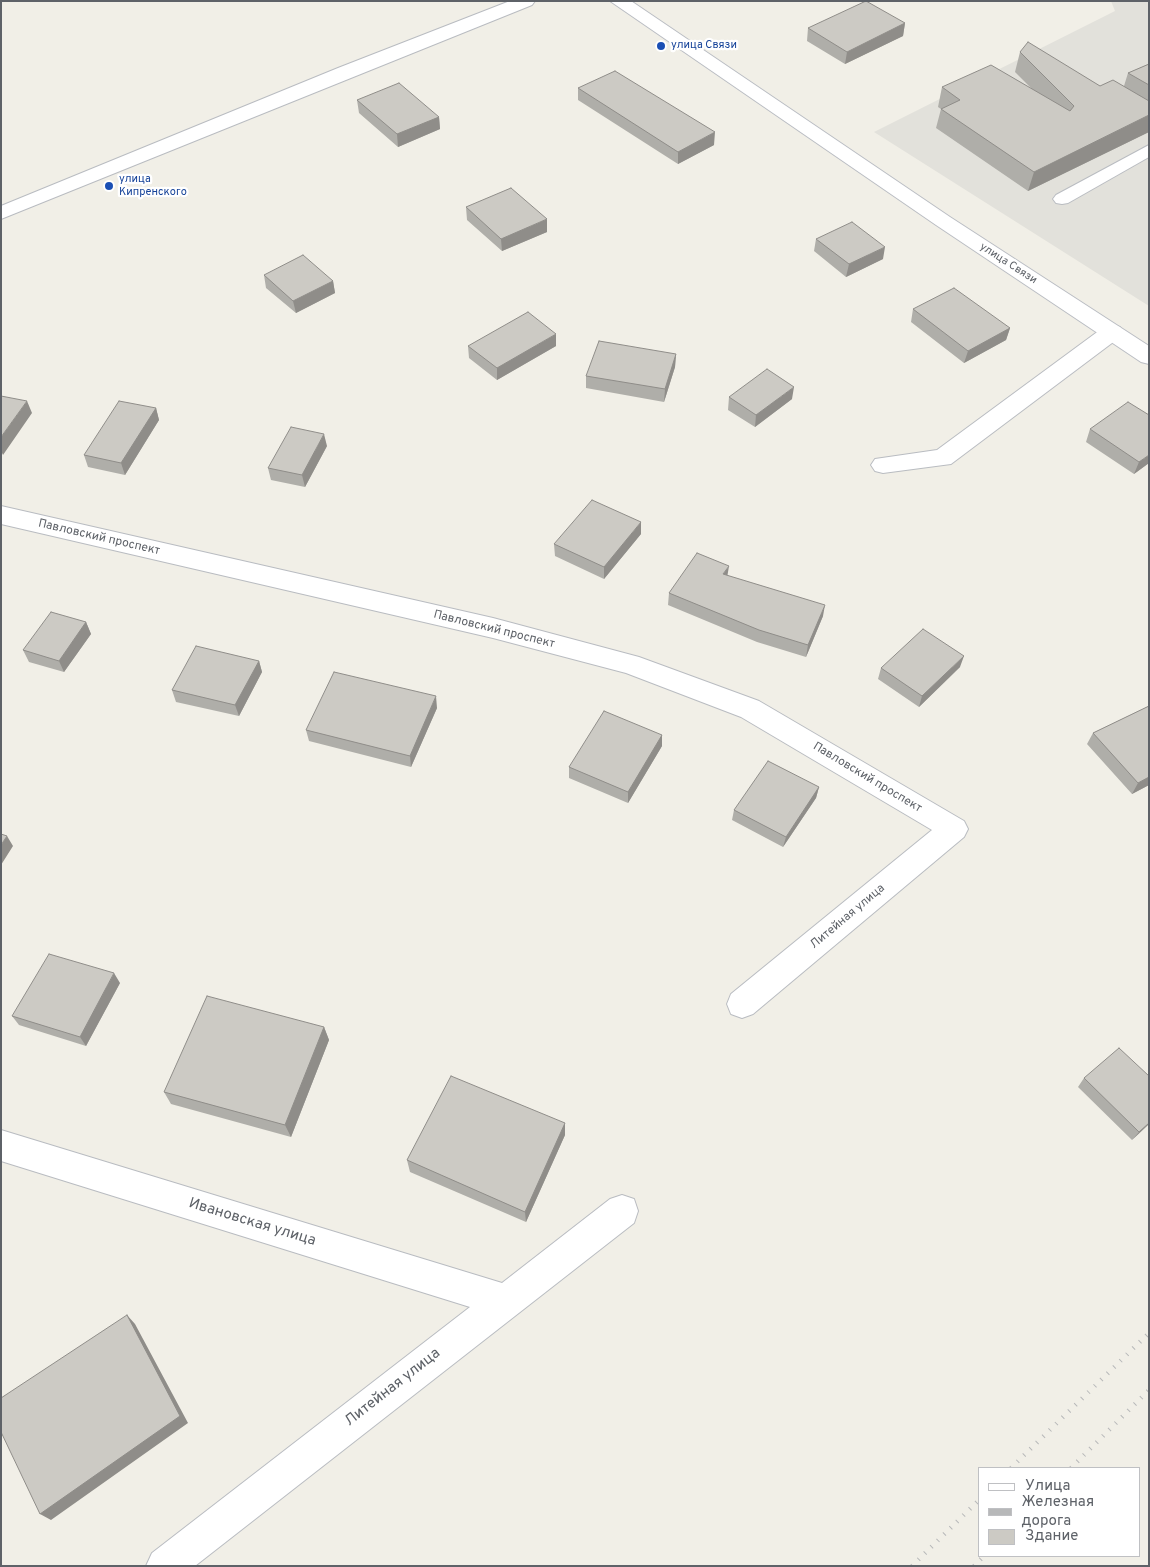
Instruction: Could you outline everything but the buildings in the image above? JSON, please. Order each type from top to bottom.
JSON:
[{"type":"street","points":[[1,213],[344,72],[526,1]]},
{"type":"street","name":"улица Связи","points":[[619,1],[942,222],[1149,357]]},
{"type":"street","points":[[884,464],[943,458],[1112,332]]},
{"type":"street","name":"Павловский проспект","points":[[1,515],[492,628],[630,664],[750,709],[954,829]]},
{"type":"street","name":"Литейная улица","points":[[742,1004],[954,829]]},
{"type":"street","name":"Ивановская улица","points":[[1,1145],[504,1301]]},
{"type":"street","name":"Литейная улица","points":[[165,1566],[622,1211]]},
{"type":"lane","points":[[1062,198],[1149,150]]},
{"type":"shaded area","points":[[1111,1],[1149,1],[1149,306],[874,132],[1115,11]]},
{"type":"railway","points":[[1012,1467],[1149,1333]]},
{"type":"railway","points":[[1072,1467],[1149,1390]]},
{"type":"railway","points":[[912,1566],[978,1501]]},
{"type":"railway","points":[[974,1566],[983,1557]]},
{"type":"place","name":"улица Связи","points":[[661,46]]},
{"type":"place","name":"улица Кипренского","points":[[109,186]]}]
